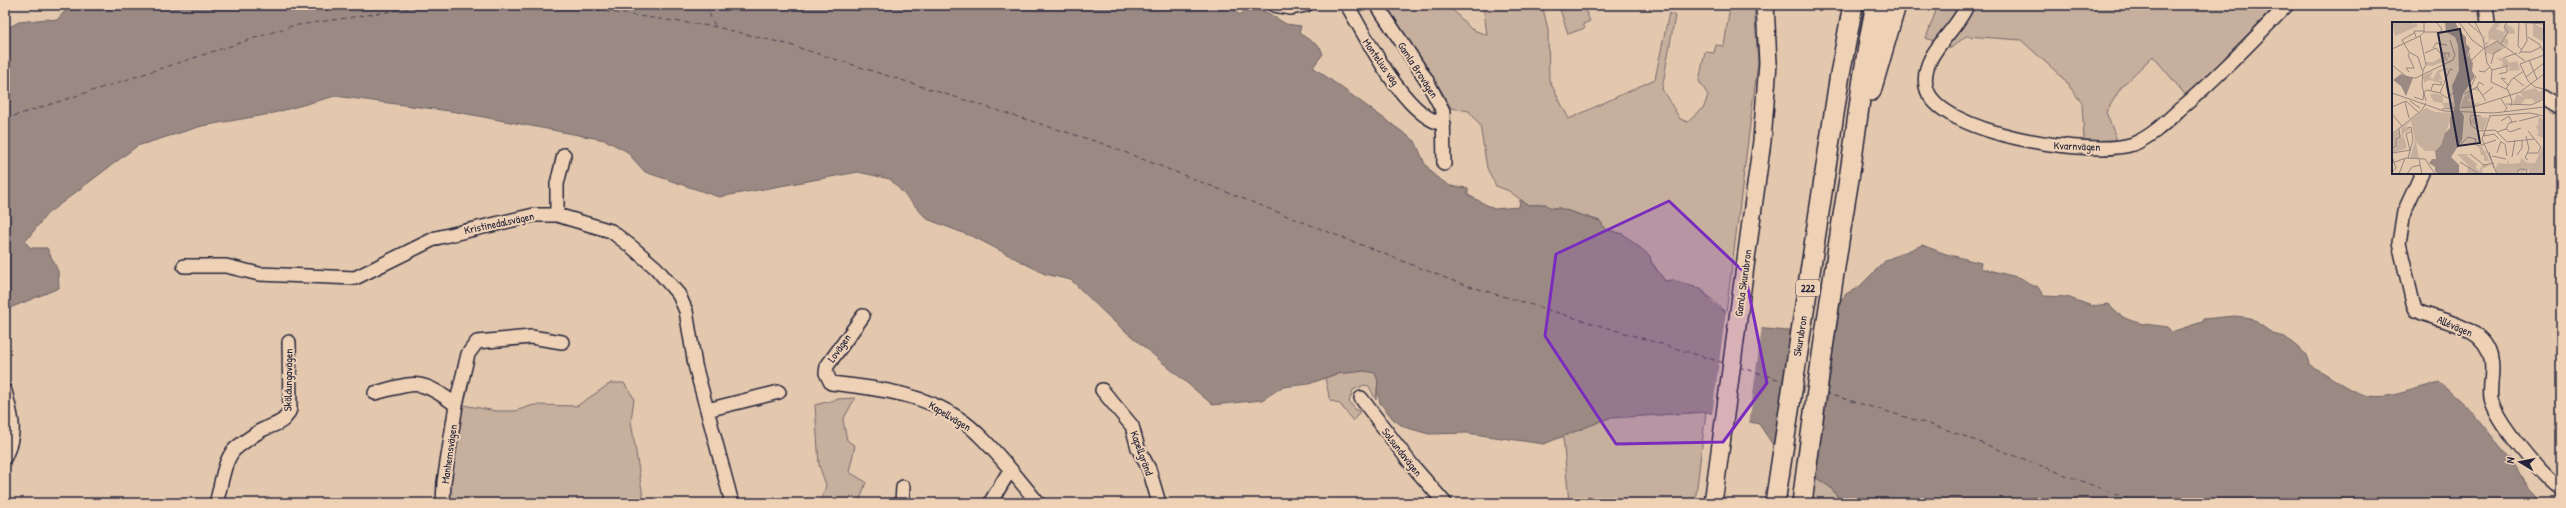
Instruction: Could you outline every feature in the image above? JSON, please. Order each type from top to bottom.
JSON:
[{"type":"highway","name":"Skurubron","points":[[1775,502],[1840,74],[1853,5]]},
{"type":"highway","name":"222","points":[[1802,503],[1834,264],[1868,78],[1876,5]]},
{"type":"highway","points":[[1868,78],[1896,5]]},
{"type":"main road","name":"Gamla Skurubron","points":[[1713,503],[1762,141],[1768,63],[1765,5]]},
{"type":"street","points":[[1274,5],[1292,8],[1306,5]]},
{"type":"street","name":"Montelius väg","points":[[1347,5],[1388,76],[1428,120],[1444,124]]},
{"type":"street","name":"Gamla Brovägen","points":[[1376,5],[1435,95],[1443,111],[1444,164]]},
{"type":"street","name":"Kvarnvägen","points":[[1968,5],[1959,21],[1932,57],[1928,68],[1926,86],[1930,98],[1937,106],[1948,114],[1966,122],[2032,142],[2114,147],[2132,144],[2151,134],[2225,69],[2287,5]]},
{"type":"street","points":[[2486,5],[2488,22]]},
{"type":"street","points":[[2544,98],[2561,108]]},
{"type":"street","points":[[557,215],[557,184],[564,156]]},
{"type":"street","name":"Allévägen","points":[[2422,174],[2404,212],[2399,242],[2413,303],[2416,310],[2469,329],[2482,339],[2492,360],[2491,398],[2497,414],[2536,467],[2561,490]]},
{"type":"street","name":"Kristinedalsvägen","points":[[184,266],[226,266],[259,274],[354,278],[436,238],[534,215],[557,215],[610,231],[656,268],[679,295],[686,311],[695,365],[732,503]]},
{"type":"street","name":"Lovägen","points":[[831,383],[826,373],[827,366],[863,316]]},
{"type":"street","name":"Manhemsvägen","points":[[443,503],[456,405],[468,354],[477,342],[531,337],[562,342]]},
{"type":"street","name":"Sköldungavägen","points":[[216,503],[230,455],[260,430],[284,421],[288,416],[290,409],[289,342]]},
{"type":"street","name":"Kapellvägen","points":[[831,383],[900,393],[932,403],[978,433],[1038,503]]},
{"type":"street","points":[[375,393],[414,384],[432,387],[456,405]]},
{"type":"street","name":"Kapellgränd","points":[[1102,390],[1132,426],[1138,448],[1149,469],[1158,503]]},
{"type":"street","points":[[5,391],[14,425],[12,441],[5,457]]},
{"type":"street","points":[[707,410],[780,392]]},
{"type":"street","name":"Solsundavägen","points":[[1361,398],[1416,470],[1445,503]]},
{"type":"street","points":[[990,503],[1010,470]]},
{"type":"street","points":[[902,503],[903,487]]},
{"type":"highlighted area","points":[[1669,201],[1745,273],[1767,383],[1723,442],[1616,444],[1545,336],[1556,254]]},
{"type":"shaded area","points":[[70,5],[1235,5],[1235,11],[1240,15],[1249,7],[1268,13],[1286,24],[1301,26],[1299,33],[1320,47],[1323,54],[1313,67],[1415,141],[1425,164],[1435,176],[1450,186],[1468,188],[1468,195],[1494,209],[1519,207],[1520,200],[1528,205],[1545,204],[1551,208],[1559,208],[1600,221],[1605,229],[1623,234],[1650,256],[1651,262],[1665,281],[1673,280],[1701,289],[1714,304],[1744,327],[1788,331],[1813,318],[1819,317],[1837,305],[1846,294],[1859,287],[1886,260],[1922,245],[1946,254],[1981,263],[1980,268],[2021,278],[2033,286],[2037,286],[2044,296],[2067,297],[2092,306],[2109,304],[2114,311],[2121,316],[2144,324],[2168,327],[2171,332],[2202,322],[2203,319],[2235,316],[2251,318],[2273,334],[2285,337],[2307,355],[2311,366],[2358,393],[2384,396],[2440,383],[2472,412],[2513,462],[2529,490],[2542,503],[1843,503],[1830,487],[1777,451],[1759,424],[1706,412],[1609,418],[1544,444],[1467,433],[1429,434],[1404,427],[1393,419],[1380,403],[1377,390],[1378,381],[1375,373],[1365,371],[1336,374],[1309,384],[1282,387],[1262,400],[1213,405],[1111,319],[1071,280],[1045,274],[976,238],[927,219],[890,179],[858,172],[719,197],[645,172],[626,151],[605,140],[457,112],[335,96],[270,114],[202,126],[137,146],[47,214],[25,242],[31,248],[47,248],[58,271],[59,288],[5,310],[5,29],[19,22],[46,19],[57,20]]},
{"type":"shaded area","points":[[1384,5],[1448,5],[1471,29],[1487,35],[1483,5],[1542,5],[1548,29],[1549,80],[1569,119],[1655,79],[1669,13],[1675,16],[1662,89],[1680,119],[1688,122],[1704,107],[1708,95],[1699,81],[1705,52],[1714,53],[1716,45],[1724,46],[1730,7],[1717,5],[1754,5],[1758,62],[1726,313],[1701,289],[1673,280],[1665,281],[1651,261],[1650,256],[1623,234],[1605,229],[1600,221],[1559,208],[1551,208],[1545,204],[1528,205],[1509,191],[1496,186],[1487,168],[1480,125],[1469,111],[1451,108],[1435,81],[1400,31]]},
{"type":"shaded area","points":[[1583,5],[1590,21],[1583,24],[1585,28],[1568,34],[1559,6]]},
{"type":"shaded area","points":[[1938,5],[2279,5],[2188,98],[2153,56],[2122,86],[2106,112],[2118,143],[2084,140],[2082,103],[2062,77],[2021,40],[1966,36],[1951,48],[1926,38]]},
{"type":"shaded area","points":[[1365,371],[1375,372],[1378,381],[1376,400],[1369,386],[1364,385],[1353,390],[1349,402],[1356,410],[1360,411],[1353,421],[1340,404],[1330,400],[1325,378],[1336,374]]},
{"type":"shaded area","points":[[611,383],[624,383],[634,398],[631,421],[644,503],[452,503],[449,493],[450,468],[463,405],[496,411],[515,411],[534,405],[577,406]]},
{"type":"shaded area","points":[[855,398],[843,420],[847,440],[855,446],[849,472],[866,482],[859,503],[821,503],[826,485],[819,465],[815,405],[838,399]]},
{"type":"shaded area","points":[[1706,412],[1695,503],[1569,503],[1563,436],[1609,418]]},
{"type":"shaded area","points":[[1812,475],[1830,487],[1842,503],[1808,503]]},
{"type":"pier","points":[[1726,311],[1745,325],[1762,326],[1749,424],[1712,415]]},
{"type":"pier","points":[[1819,315],[1812,477],[1777,453],[1812,316]]},
{"type":"ferry route","points":[[5,119],[292,26],[434,5]]},
{"type":"ferry route","points":[[560,5],[716,27],[787,44],[1104,144],[1456,282],[1724,363]]},
{"type":"ferry route","points":[[597,9],[601,5]]},
{"type":"ferry route","points":[[705,5],[715,26]]},
{"type":"ferry route","points":[[1739,367],[1784,381]]},
{"type":"ferry route","points":[[1802,386],[1808,388]]},
{"type":"ferry route","points":[[1825,393],[1945,429],[2139,503]]}]
